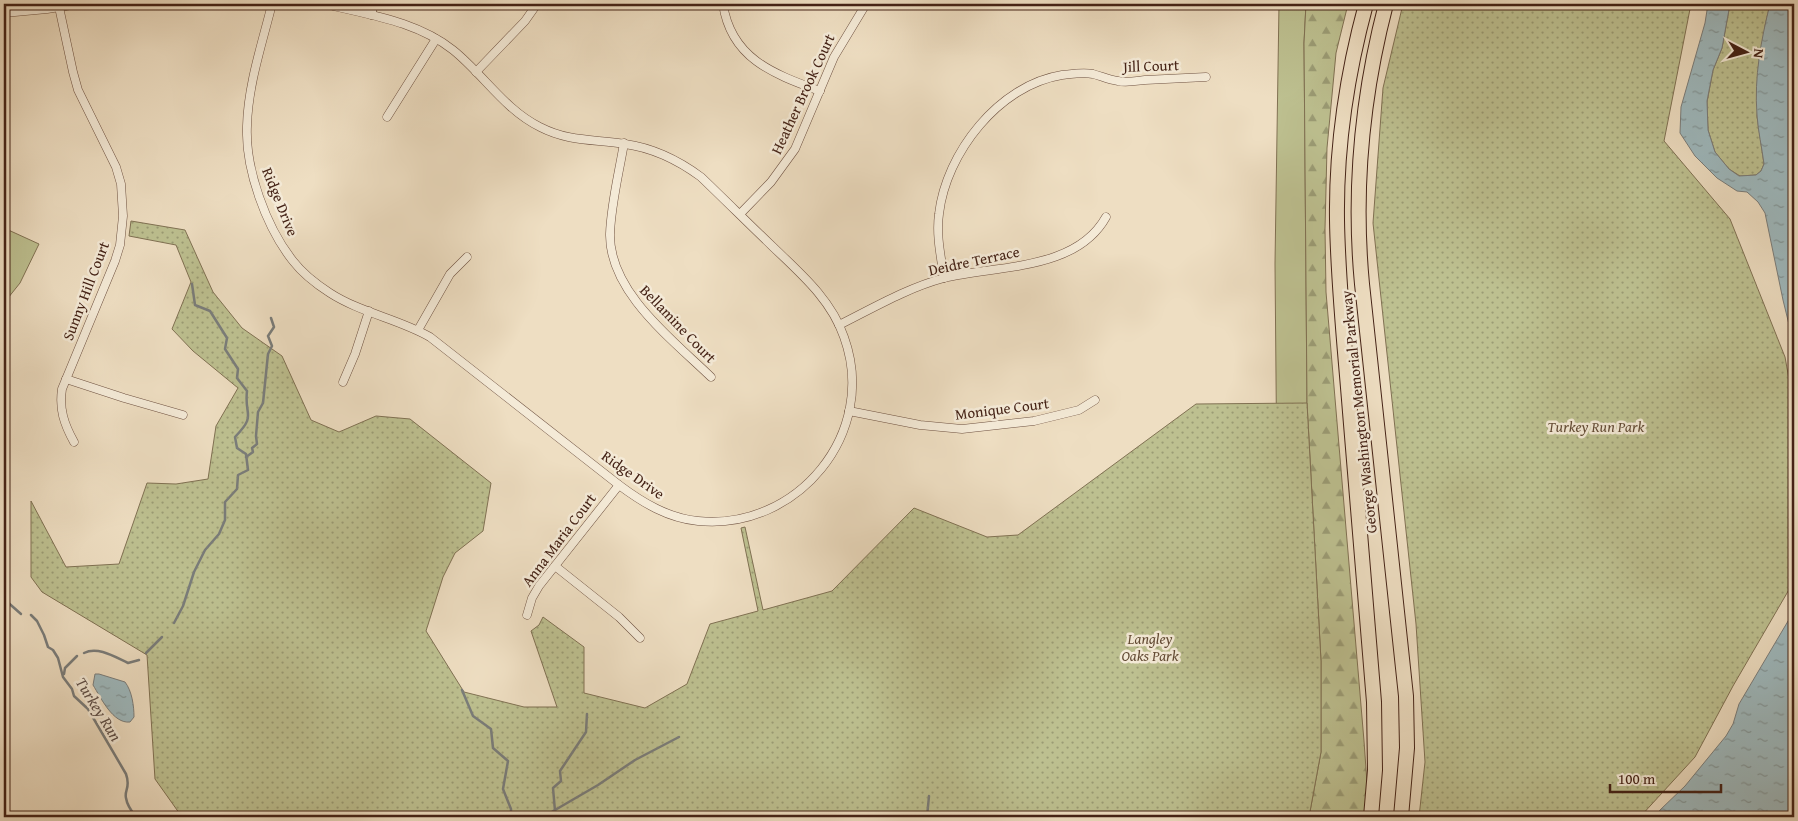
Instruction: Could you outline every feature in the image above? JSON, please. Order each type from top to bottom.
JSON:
[{"type":"highway","name":"George Washington Memorial Parkway","points":[[1366,4],[1344,113],[1339,159],[1337,220],[1344,331],[1374,702],[1375,770],[1371,817]]},
{"type":"highway","name":"George Washington Memorial Parkway","points":[[1386,4],[1371,68],[1364,114],[1359,176],[1358,224],[1362,284],[1406,689],[1407,748],[1401,817]]},
{"type":"street","points":[[4,13],[78,4]]},
{"type":"street","name":"Ridge Drive","points":[[272,4],[254,79],[248,114],[247,146],[254,179],[270,222],[283,248],[306,276],[332,295],[418,330],[430,337],[619,485],[652,507],[681,518],[696,521],[721,522],[754,516],[798,493],[815,476],[829,459],[843,433],[849,411],[852,384],[852,368],[849,353],[839,325],[817,291],[740,214],[701,177],[687,167],[656,152],[624,144],[569,138],[540,127],[511,107],[463,59],[436,39],[410,26],[325,4]]},
{"type":"street","points":[[371,15],[374,4]]},
{"type":"street","points":[[476,72],[525,22],[537,4]]},
{"type":"street","points":[[723,4],[730,28],[737,41],[750,56],[770,72],[820,91]]},
{"type":"street","name":"Heather Brook Court","points":[[740,214],[764,190],[790,158],[834,57],[866,4]]},
{"type":"street","name":"Sunny Hill Court","points":[[59,7],[78,90],[116,167],[121,184],[123,208],[122,231],[115,261],[62,389],[61,408],[65,426],[74,442]]},
{"type":"street","points":[[387,117],[436,39]]},
{"type":"street","name":"Jill Court","points":[[944,278],[938,230],[941,200],[946,182],[952,165],[969,138],[1004,102],[1023,89],[1061,75],[1086,72],[1119,82],[1206,77]]},
{"type":"street","name":"Bellamine Court","points":[[624,144],[610,235],[616,265],[624,284],[637,305],[710,377]]},
{"type":"street","name":"Deidre Terrace","points":[[839,325],[898,296],[944,278],[1046,260],[1070,251],[1090,239],[1106,217]]},
{"type":"street","points":[[418,330],[450,274],[468,257]]},
{"type":"street","points":[[343,382],[355,354],[369,311]]},
{"type":"street","points":[[66,379],[183,415]]},
{"type":"street","name":"Monique Court","points":[[849,411],[920,425],[962,429],[1034,421],[1079,410],[1095,400]]},
{"type":"street","name":"Anna Maria Court","points":[[526,615],[539,586],[619,485]]},
{"type":"street","points":[[555,566],[619,617],[640,638]]},
{"type":"street","points":[[4,814],[7,817]]},
{"type":"green space","points":[[1279,4],[1306,4],[1304,43],[1307,403],[1321,661],[1309,817],[1280,817],[1275,264]]},
{"type":"green space","points":[[1306,4],[1348,4],[1336,53],[1327,148],[1326,292],[1364,741],[1367,783],[1365,817],[1309,817],[1321,752],[1321,661],[1307,403],[1304,43]]},
{"type":"green space","name":"Turkey Run Park","points":[[1403,4],[1691,4],[1664,141],[1730,219],[1785,357],[1794,407],[1794,581],[1733,686],[1695,757],[1640,817],[1419,817],[1425,762],[1416,624],[1373,223],[1383,88]]},
{"type":"green space","points":[[1730,4],[1770,4],[1765,26],[1757,116],[1764,164],[1761,171],[1756,175],[1740,176],[1729,169],[1715,152],[1708,130],[1707,102],[1713,70],[1722,48]]},
{"type":"green space","name":"Langley Oaks Park","points":[[131,221],[185,230],[213,292],[242,328],[282,356],[311,420],[339,432],[376,416],[410,419],[491,483],[483,531],[455,553],[443,577],[426,631],[464,692],[524,707],[557,707],[531,631],[539,625],[543,617],[584,647],[584,693],[645,708],[687,684],[710,624],[758,611],[741,528],[745,527],[763,610],[832,591],[914,508],[987,537],[1018,535],[1196,404],[1307,403],[1321,661],[1321,752],[1309,817],[182,817],[155,779],[147,655],[42,592],[31,577],[31,501],[66,567],[119,564],[147,483],[176,484],[208,479],[216,426],[238,388],[193,351],[172,329],[191,282],[176,245],[129,236]]},
{"type":"green space","points":[[4,228],[39,244],[20,283],[4,303]]},
{"type":"water","points":[[1708,4],[1730,4],[1722,48],[1713,70],[1707,101],[1708,130],[1715,152],[1729,169],[1739,176],[1756,175],[1761,171],[1764,164],[1758,121],[1756,87],[1761,45],[1770,4],[1794,4],[1794,345],[1765,213],[1758,202],[1747,192],[1737,191],[1717,178],[1695,156],[1680,133],[1681,107],[1705,23]]},
{"type":"water","points":[[1794,611],[1794,817],[1656,817],[1660,810],[1685,786],[1726,736],[1733,724],[1739,704]]},
{"type":"water","points":[[95,674],[125,682],[133,703],[134,717],[130,722],[118,719],[108,709],[93,685]]},
{"type":"waterway","points":[[174,623],[183,606],[194,572],[205,550],[219,534],[225,520],[225,502],[237,489],[238,475],[248,470],[246,454],[237,448],[235,437],[248,419],[247,391],[237,378],[238,369],[225,349],[227,338],[210,311],[195,305],[192,284]]},
{"type":"waterway","points":[[246,457],[253,452],[252,448],[257,444],[258,412],[263,403],[268,354],[272,346],[268,336],[274,327],[271,318]]},
{"type":"waterway","name":"Turkey Run","points":[[4,599],[21,614]]},
{"type":"waterway","name":"Turkey Run","points":[[31,615],[37,621],[48,647],[53,650],[58,658],[63,677],[72,689],[74,696],[88,709],[126,774],[128,783],[127,801],[136,817]]},
{"type":"waterway","points":[[146,653],[162,637]]},
{"type":"waterway","points":[[84,653],[89,651],[101,652],[128,663],[139,660]]},
{"type":"waterway","points":[[64,674],[65,668],[77,656]]},
{"type":"waterway","points":[[462,690],[473,716],[491,729],[493,748],[508,761],[503,789],[511,809],[511,817]]},
{"type":"waterway","points":[[555,811],[553,788],[561,781],[560,771],[586,732],[587,714]]},
{"type":"waterway","points":[[543,817],[598,785],[635,760],[679,737]]},
{"type":"waterway","points":[[927,817],[929,796]]}]
